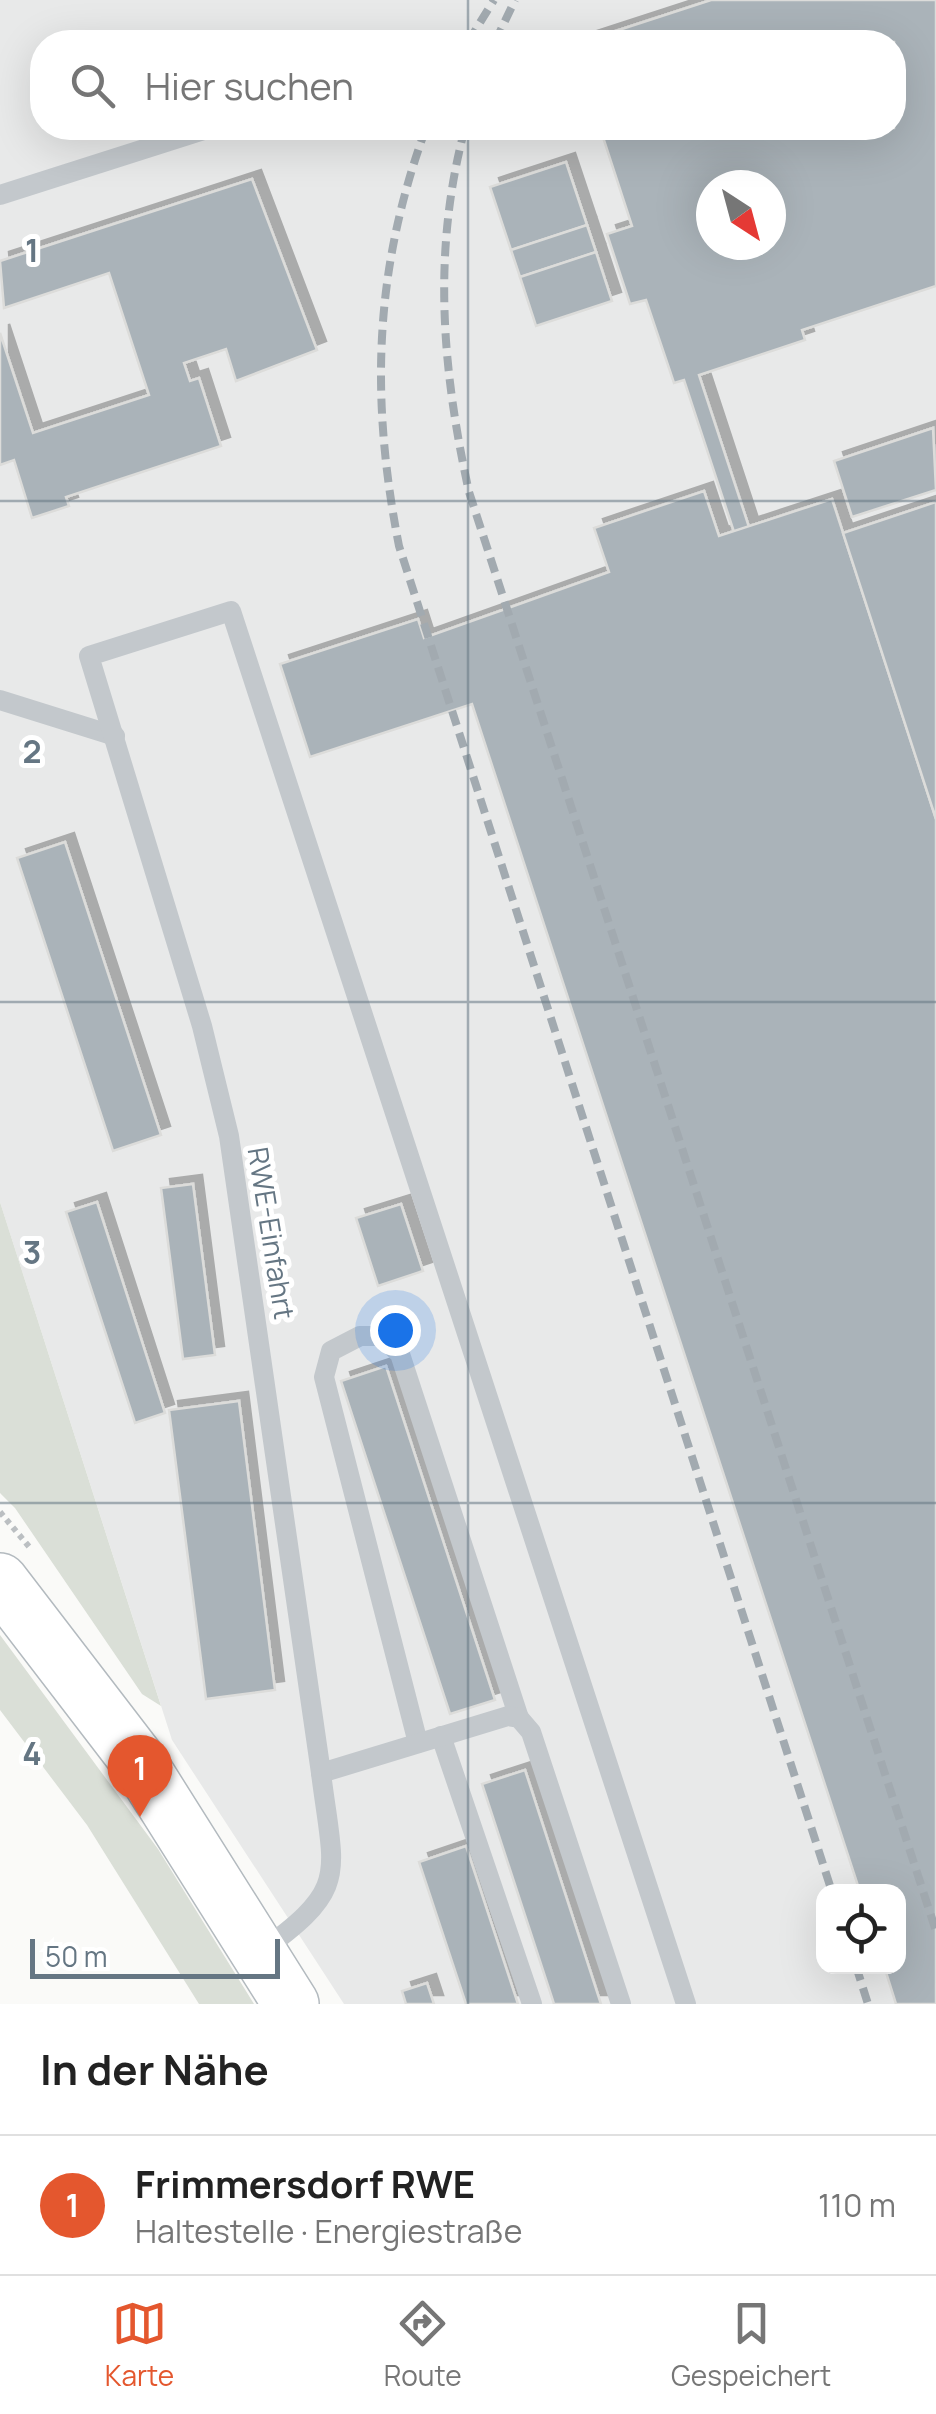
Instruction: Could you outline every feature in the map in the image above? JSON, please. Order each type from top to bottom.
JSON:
[{"type":"main road","points":[[0,1581],[138,1761],[290,2004]]},
{"type":"lane","points":[[0,195],[172,140]]},
{"type":"lane","name":"RWE-Einfahrt","points":[[260,1952],[308,1917],[328,1887],[331,1866],[321,1773],[228,1136],[202,1026],[90,656],[230,611],[686,2004]]},
{"type":"lane","points":[[0,700],[115,736]]},
{"type":"lane","points":[[418,1743],[324,1377],[331,1351],[360,1336],[380,1336],[400,1354],[519,1718],[531,1732],[620,2004]]},
{"type":"lane","points":[[321,1773],[508,1716],[519,1718]]},
{"type":"lane","points":[[441,1736],[532,2004]]},
{"type":"shaded area","points":[[0,0],[936,0],[936,2004],[344,2004],[172,1740],[0,1202]]},
{"type":"shaded area","points":[[0,1202],[161,1706],[142,1694],[15,1508],[0,1493]]},
{"type":"shaded area","points":[[0,1635],[158,1849],[254,2004],[199,2004],[87,1825],[0,1710]]},
{"type":"building","points":[[711,0],[936,0],[936,286],[802,330],[805,340],[699,375],[749,527],[734,532],[684,380],[674,383],[646,300],[630,304],[607,234],[632,226],[604,140],[906,140],[906,30],[619,30]]},
{"type":"building","points":[[566,162],[587,225],[511,250],[490,187]]},
{"type":"building","points":[[252,179],[317,350],[236,381],[226,349],[184,363],[190,381],[199,378],[221,446],[66,497],[69,506],[32,518],[14,460],[0,465],[0,333],[33,433],[149,395],[109,273],[4,308],[0,261]]},
{"type":"building","points":[[587,225],[596,252],[520,277],[511,250]]},
{"type":"building","points":[[596,252],[612,301],[536,326],[520,277]]},
{"type":"building","points":[[933,428],[936,490],[852,517],[834,461]]},
{"type":"building","points":[[704,491],[719,536],[832,499],[936,819],[936,2004],[896,2004],[887,1974],[906,1974],[906,1884],[857,1884],[472,704],[310,757],[280,664],[418,619],[424,638],[609,572],[594,528]]},
{"type":"building","points":[[936,502],[936,819],[843,533]]},
{"type":"building","points":[[65,842],[161,1135],[113,1151],[17,858]]},
{"type":"building","points":[[193,1184],[215,1355],[183,1359],[161,1188]]},
{"type":"building","points":[[97,1202],[165,1413],[135,1423],[66,1212]]},
{"type":"building","points":[[401,1204],[423,1271],[378,1286],[356,1218]]},
{"type":"building","points":[[386,1366],[495,1700],[450,1714],[341,1381]]},
{"type":"building","points":[[239,1401],[275,1690],[206,1699],[169,1410]]},
{"type":"building","points":[[525,1770],[601,2004],[554,2004],[482,1784]]},
{"type":"building","points":[[466,1846],[518,2004],[466,2004],[419,1862]]},
{"type":"building","points":[[427,1983],[434,2004],[406,2004],[402,1991]]},
{"type":"railway","points":[[475,30],[494,0]]},
{"type":"railway","points":[[501,30],[515,0]]},
{"type":"railway","points":[[422,140],[396,232],[382,335],[384,438],[399,546],[829,1884]]},
{"type":"railway","points":[[462,140],[448,219],[444,310],[452,401],[469,492],[936,1931]]},
{"type":"railway","points":[[859,1974],[868,2004]]},
{"type":"place","name":"Frimmersdorf RWE","points":[[140,1817]]}]
